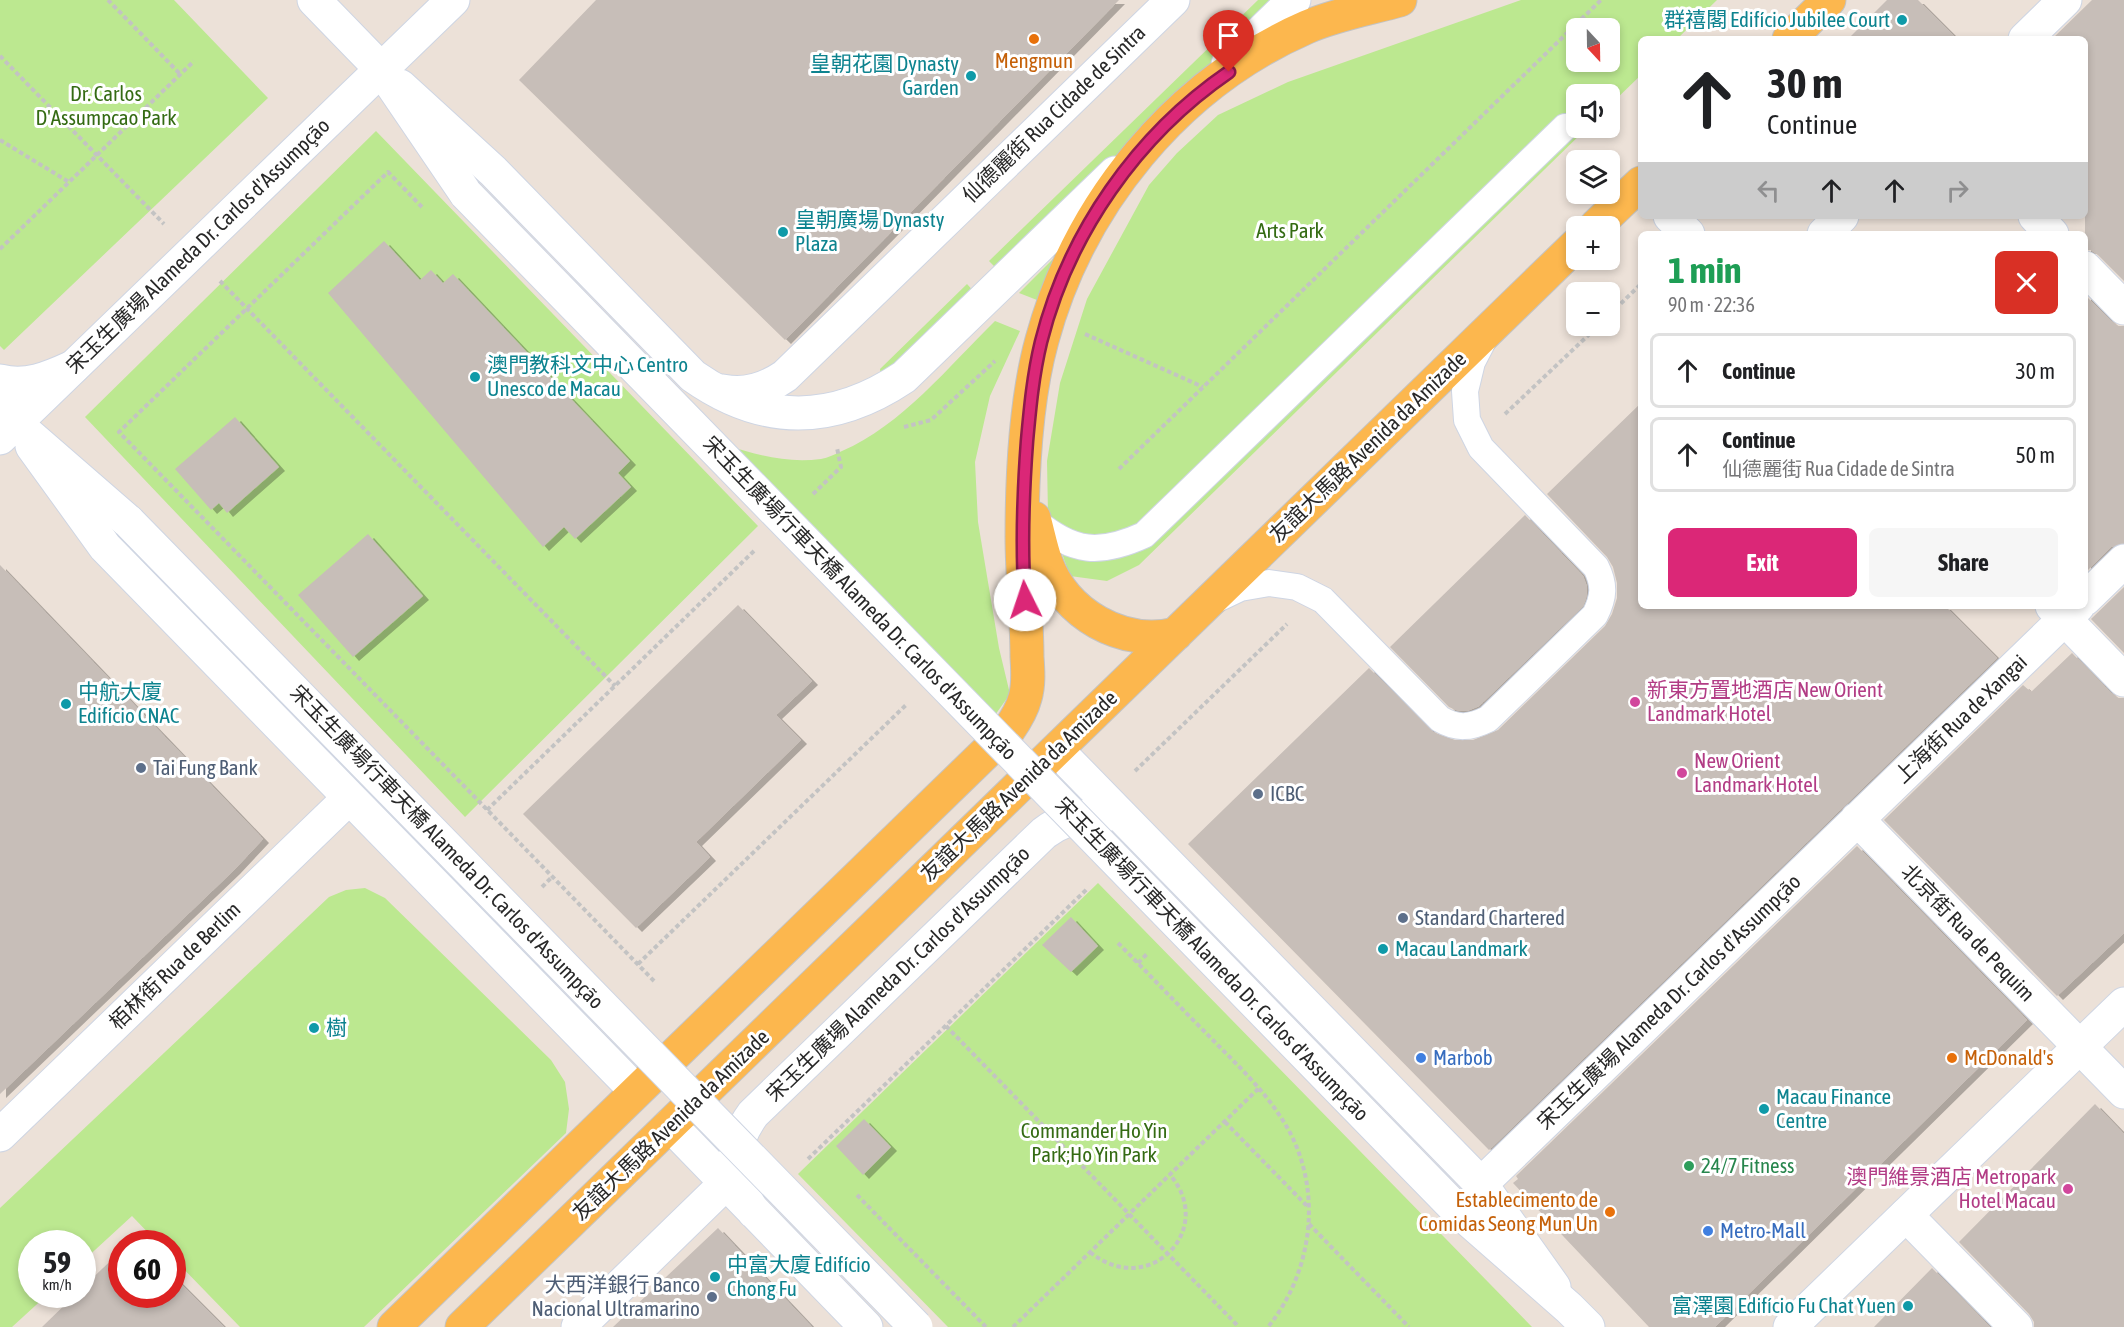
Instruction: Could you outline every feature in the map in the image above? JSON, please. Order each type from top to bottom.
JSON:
[{"type":"main road","points":[[394,1327],[1008,731],[1025,699],[1028,681],[1022,562],[1022,500],[1033,381],[1049,317],[1068,266],[1085,231],[1124,173],[1155,135],[1214,82],[1278,41],[1309,26],[1400,0]]},
{"type":"main road","points":[[1792,36],[1829,0]]},
{"type":"main road","points":[[1607,216],[1638,187]]},
{"type":"main road","name":"友誼大馬路 Avenida da Amizade","points":[[462,1327],[1566,255]]},
{"type":"main road","points":[[1029,420],[1027,459],[1029,500],[1046,562],[1064,595],[1093,620],[1110,629],[1147,637],[1176,634]]},
{"type":"street","points":[[314,0],[381,69],[493,171],[683,367],[705,384],[756,408],[785,412],[813,412],[841,408],[881,392],[915,367],[1155,135]]},
{"type":"street","name":"宋玉生廣場 Alameda Dr. Carlos d'Assumpção","points":[[5,422],[73,367],[453,0]]},
{"type":"street","name":"仙德麗街 Rua Cidade de Sintra","points":[[705,384],[722,391],[744,393],[766,387],[785,376],[1173,0]]},
{"type":"street","points":[[1184,107],[1294,0]]},
{"type":"street","points":[[2028,36],[2065,0]]},
{"type":"street","name":"宋玉生廣場行車天橋 Alameda Dr. Carlos d'Assumpção","points":[[381,69],[466,194],[1455,1208]]},
{"type":"street","points":[[1673,219],[1685,231]]},
{"type":"street","points":[[1827,231],[1839,219]]},
{"type":"street","points":[[2038,219],[2049,231]]},
{"type":"street","points":[[2088,271],[2124,308]]},
{"type":"street","points":[[0,381],[10,384],[43,381],[73,367]]},
{"type":"street","points":[[5,422],[105,548],[636,1091]]},
{"type":"street","name":"宋玉生廣場行車天橋 Alameda Dr. Carlos d'Assumpção","points":[[5,422],[129,522],[916,1327]]},
{"type":"street","name":"上海街 Rua de Xangai","points":[[2088,592],[2124,561]]},
{"type":"street","name":"上海街 Rua de Xangai","points":[[1857,819],[2068,609]]},
{"type":"street","points":[[2071,609],[2124,680]]},
{"type":"street","name":"宋玉生廣場 Alameda Dr. Carlos d'Assumpção","points":[[1057,750],[1481,1184],[1579,1317]]},
{"type":"street","name":"栢林街 Rua de Berlim","points":[[0,1135],[349,798]]},
{"type":"street","name":"宋玉生廣場 Alameda Dr. Carlos d'Assumpção","points":[[754,1212],[740,1191],[735,1156],[741,1133],[753,1113],[1053,826],[1076,817],[1099,816],[1122,822],[1141,836]]},
{"type":"street","name":"宋玉生廣場 Alameda Dr. Carlos d'Assumpção","points":[[1481,1184],[1857,819]]},
{"type":"street","name":"北京街 Rua de Pequim","points":[[1857,819],[2124,1092]]},
{"type":"street","points":[[1790,1327],[2124,1004]]},
{"type":"street","name":"宋玉生廣場 Alameda Dr. Carlos d'Assumpção","points":[[670,1125],[867,1327]]},
{"type":"street","points":[[578,1327],[726,1183]]},
{"type":"street","name":"宋玉生廣場 Alameda Dr. Carlos d'Assumpção","points":[[1455,1208],[1579,1317]]},
{"type":"street","points":[[1906,1215],[2016,1327]]},
{"type":"lane","points":[[1035,521],[1053,536],[1074,545],[1097,549],[1120,546],[1144,535],[1565,127]]},
{"type":"lane","points":[[1207,603],[1240,588],[1269,583],[1297,587],[1323,600],[1440,719],[1452,726],[1465,727],[1477,725],[1488,719],[1595,615],[1604,591],[1602,579],[1596,567],[1480,448],[1467,420],[1465,391],[1473,362],[1488,331]]},
{"type":"path","points":[[108,0],[180,74]]},
{"type":"path","points":[[1119,469],[1601,0]]},
{"type":"path","points":[[0,56],[134,193]]},
{"type":"path","points":[[0,249],[194,61]]},
{"type":"path","points":[[0,140],[69,182]]},
{"type":"path","points":[[388,172],[119,432],[655,982]]},
{"type":"path","points":[[1620,304],[1638,287]]},
{"type":"path","points":[[247,308],[615,686]]},
{"type":"path","points":[[1049,317],[1203,387]]},
{"type":"path","points":[[1477,440],[1587,336]]},
{"type":"path","points":[[807,500],[842,467]]},
{"type":"path","points":[[487,810],[757,549]]},
{"type":"path","points":[[1106,800],[1315,596]]},
{"type":"path","points":[[638,964],[907,703]]},
{"type":"path","points":[[801,1166],[1089,886]]},
{"type":"path","points":[[1118,943],[1259,1088],[1282,1119],[1295,1144],[1304,1172],[1309,1208],[1306,1245],[1299,1273],[1287,1300],[1268,1327]]},
{"type":"path","points":[[946,1026],[1239,1327]]},
{"type":"path","points":[[1013,1327],[1259,1088]]},
{"type":"path","points":[[1225,1122],[1309,1208]]},
{"type":"path","points":[[1090,1252],[1104,1263],[1130,1269],[1149,1266],[1168,1253],[1181,1235],[1185,1217],[1180,1189],[1170,1175]]},
{"type":"path","points":[[857,1195],[986,1327]]},
{"type":"path","points":[[1309,1224],[1409,1327]]},
{"type":"green space","name":"Dr. Carlos D'Assumpcao Park","points":[[0,0],[174,0],[268,98],[4,350],[0,346]]},
{"type":"green space","points":[[1258,0],[1278,0],[1001,273],[989,261]]},
{"type":"green space","name":"Arts Park","points":[[1521,0],[1717,0],[1680,36],[1638,36],[1638,78],[1620,95],[1620,84],[1566,84],[1566,138],[1577,138],[1139,565],[1107,581],[1070,576],[1048,514],[1047,461],[1060,383],[1087,299],[1149,185],[1177,153],[1218,115],[1288,82]]},
{"type":"green space","points":[[376,131],[758,526],[465,817],[85,417]]},
{"type":"green space","points":[[1066,246],[1070,249],[1037,300],[1019,293]]},
{"type":"green space","points":[[967,284],[977,295],[881,376],[880,369]]},
{"type":"green space","points":[[995,321],[1020,331],[990,396],[975,462],[978,522],[999,648],[1010,694],[988,725],[722,444],[783,459],[808,460],[834,455],[864,440],[904,410],[924,393]]},
{"type":"green space","name":"Commander Ho Yin Park;Ho Yin Park","points":[[1098,883],[1532,1327],[948,1327],[798,1174]]},
{"type":"green space","points":[[365,888],[385,898],[551,1060],[565,1082],[569,1109],[566,1133],[364,1327],[240,1327],[186,1271],[186,1230],[145,1230],[132,1216],[117,1230],[108,1230],[108,1238],[96,1249],[96,1230],[18,1230],[18,1308],[33,1308],[12,1327],[0,1327],[0,1208],[329,897],[346,890]]},
{"type":"building","name":"皇朝廣場 Dynasty Plaza","points":[[596,0],[1119,0],[785,340],[519,80]]},
{"type":"building","name":"群禧閣 Edifício Jubilee Court","points":[[1887,0],[1918,0],[1954,36],[1851,36]]},
{"type":"building","points":[[2092,0],[2124,0],[2124,281],[2098,255],[2088,250],[2088,231],[2085,231],[2085,219],[2088,219],[2088,36],[2055,36]]},
{"type":"building","name":"澳門教科文中心 Centro Unesco de Macau","points":[[384,241],[420,280],[431,270],[443,283],[453,274],[630,461],[618,473],[631,487],[575,539],[564,527],[543,547],[328,293]]},
{"type":"building","points":[[2088,298],[2111,321],[2118,326],[2124,326],[2124,543],[2111,547],[2088,570]]},
{"type":"building","name":"新東方置地酒店 New Orient Landmark Hotel","points":[[1638,406],[1638,609],[1948,609],[1997,658],[1489,1150],[1188,844],[1369,668],[1433,732],[1455,740],[1473,740],[1498,730],[1605,626],[1617,598],[1617,583],[1613,567],[1607,557],[1547,494]]},
{"type":"building","points":[[235,417],[279,467],[227,513],[219,503],[211,510],[175,469]]},
{"type":"building","points":[[1525,515],[1583,576],[1587,587],[1586,598],[1583,606],[1479,706],[1467,711],[1456,710],[1449,707],[1390,647]]},
{"type":"building","points":[[368,534],[423,596],[353,657],[298,595]]},
{"type":"building","name":"中航大廈 Edifício CNAC","points":[[0,565],[263,839],[234,870],[0,1094]]},
{"type":"building","points":[[2124,587],[2124,653],[2091,619]]},
{"type":"building","points":[[738,605],[812,681],[776,715],[801,740],[696,842],[710,857],[636,928],[523,814]]},
{"type":"building","points":[[2072,653],[2111,693],[2118,698],[2124,698],[2124,933],[2057,996],[1884,820],[2023,685],[2031,692]]},
{"type":"building","name":"Macau Finance Centre","points":[[1857,846],[2027,1020],[1715,1327],[1649,1327],[1513,1183],[1518,1179],[1516,1176]]},
{"type":"building","points":[[1071,917],[1098,946],[1071,972],[1042,945]]},
{"type":"building","name":"澳門維景酒店 Metropark Hotel Macau","points":[[2095,1104],[2124,1134],[2124,1327],[2034,1327],[2029,1314],[1959,1242]]},
{"type":"building","points":[[864,1119],[891,1147],[863,1175],[836,1146]]},
{"type":"building","name":"中富大廈 Edifício Chong Fu","points":[[718,1228],[812,1327],[613,1327]]},
{"type":"building","points":[[108,1263],[108,1308],[186,1308],[186,1289],[224,1327],[42,1327],[62,1308],[96,1308],[96,1275]]},
{"type":"building","points":[[1932,1268],[1990,1327],[1874,1327]]},
{"type":"place","name":"群禧閣 Edifício Jubilee Court","points":[[1902,20]]},
{"type":"place","name":"Mengmun","points":[[1034,39]]},
{"type":"place","name":"皇朝花園 Dynasty Garden","points":[[971,76]]},
{"type":"place","name":"皇朝廣場 Dynasty Plaza","points":[[783,232]]},
{"type":"place","name":"澳門教科文中心 Centro Unesco de Macau","points":[[475,377]]},
{"type":"place","name":"新東方置地酒店 New Orient Landmark Hotel","points":[[1635,702]]},
{"type":"place","name":"中航大廈 Edifício CNAC","points":[[66,704]]},
{"type":"place","name":"Tai Fung Bank","points":[[141,768]]},
{"type":"place","name":"New Orient Landmark Hotel","points":[[1682,773]]},
{"type":"place","name":"ICBC","points":[[1258,794]]},
{"type":"place","name":"Standard Chartered","points":[[1403,918]]},
{"type":"place","name":"Macau Landmark","points":[[1383,949]]},
{"type":"place","name":"樹","points":[[314,1028]]},
{"type":"place","name":"Marbob","points":[[1421,1058]]},
{"type":"place","name":"McDonald's","points":[[1952,1058]]},
{"type":"place","name":"Macau Finance Centre","points":[[1764,1109]]},
{"type":"place","name":"24/7 Fitness","points":[[1689,1166]]},
{"type":"place","name":"澳門維景酒店 Metropark Hotel Macau","points":[[2068,1189]]},
{"type":"place","name":"Establecimento de Comidas Seong Mun Un","points":[[1610,1212]]},
{"type":"place","name":"Metro-Mall","points":[[1708,1231]]},
{"type":"place","name":"中富大廈 Edifício Chong Fu","points":[[715,1277]]},
{"type":"place","name":"大西洋銀行 Banco Nacional Ultramarino","points":[[712,1297]]},
{"type":"place","name":"富澤園 Edifício Fu Chat Yuen","points":[[1908,1306]]},
{"type":"route","points":[[1025,600],[1022,562],[1022,500],[1029,420],[1033,381],[1041,342],[1053,303],[1085,231],[1106,197],[1130,165],[1155,135],[1184,107],[1229,72]]}]
